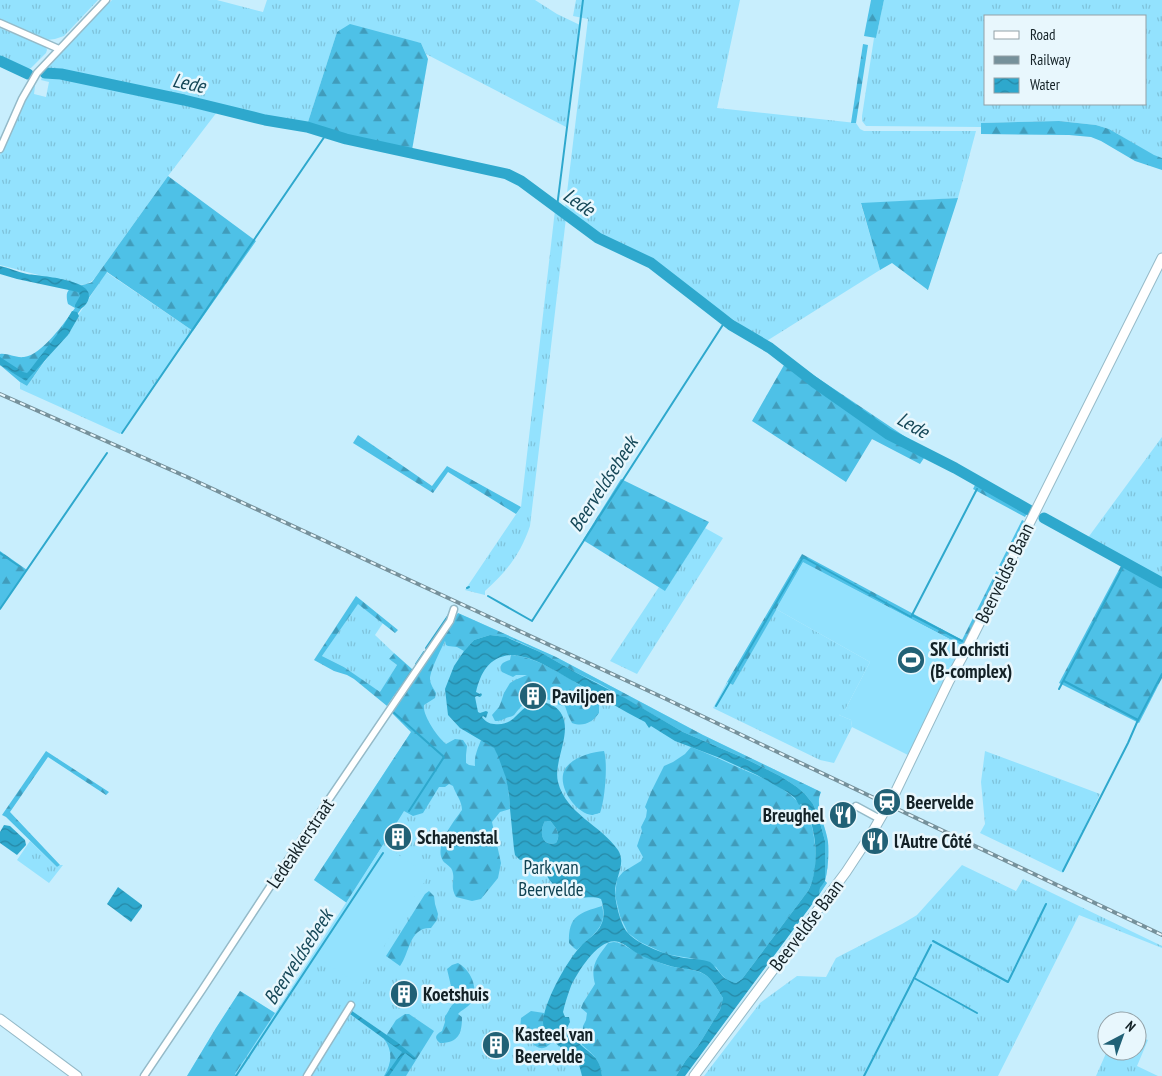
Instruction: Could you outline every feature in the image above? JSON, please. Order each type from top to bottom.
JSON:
[{"type":"main road","name":"Beerveldse Baan","points":[[694,1076],[846,872],[896,792],[949,681],[1162,258]]},
{"type":"main road","points":[[0,1019],[77,1076]]},
{"type":"street","points":[[0,149],[37,73],[106,0]]},
{"type":"street","points":[[0,23],[59,49]]},
{"type":"street","name":"Ledeakkerstraat","points":[[144,1076],[450,621],[454,609]]},
{"type":"street","points":[[856,806],[880,819]]},
{"type":"street","points":[[307,1076],[351,1005]]},
{"type":"green space","points":[[0,0],[98,0],[64,36],[47,40],[0,19]]},
{"type":"green space","points":[[112,0],[217,0],[263,12],[267,0],[535,0],[557,14],[580,25],[566,127],[426,54],[421,43],[337,32],[307,125],[70,73],[43,70]]},
{"type":"green space","points":[[576,0],[740,0],[717,108],[856,123],[864,131],[976,131],[958,198],[861,204],[880,270],[765,342],[704,299],[669,271],[648,258],[598,234],[565,209],[588,19],[573,16]]},
{"type":"green space","points":[[871,0],[884,0],[876,38],[864,36]]},
{"type":"green space","points":[[884,0],[1162,0],[1162,158],[1154,156],[1109,129],[1096,125],[1059,121],[982,123],[981,127],[866,126],[862,121],[862,116],[874,38],[876,38]]},
{"type":"green space","points":[[350,24],[421,43],[428,59],[412,150],[307,125],[337,32]]},
{"type":"green space","points":[[0,28],[46,47],[46,53],[28,69],[0,57]]},
{"type":"green space","points":[[863,44],[868,45],[856,123],[851,123]]},
{"type":"green space","points":[[56,76],[217,112],[168,176],[97,275],[91,282],[84,285],[77,285],[0,265],[0,155],[31,85],[35,86],[34,94],[46,97],[49,82],[41,80],[42,77]]},
{"type":"green space","points":[[1059,121],[1096,125],[1109,129],[1162,158],[1162,170],[1135,161],[1091,137],[981,134],[981,123]]},
{"type":"green space","points":[[168,176],[256,241],[193,331],[107,272],[27,386],[20,382],[0,365],[0,354],[21,357],[31,355],[52,337],[75,308],[68,304],[67,293],[73,287],[92,282]]},
{"type":"green space","points":[[958,198],[928,290],[892,263],[880,270],[861,203]]},
{"type":"green space","points":[[555,210],[566,218],[530,526],[517,554],[500,576],[485,591],[485,595],[465,590],[521,507]]},
{"type":"green space","points":[[106,272],[193,331],[120,434],[20,389],[20,382],[27,386],[81,311]]},
{"type":"green space","points":[[788,358],[928,452],[920,464],[872,439],[846,482],[752,421]]},
{"type":"green space","points":[[358,435],[432,486],[447,466],[521,507],[516,514],[448,472],[433,493],[353,443]]},
{"type":"green space","points":[[1162,437],[1162,579],[1087,539]]},
{"type":"green space","points":[[621,479],[709,522],[665,591],[583,540]]},
{"type":"green space","points":[[978,479],[1030,508],[1025,517],[973,489]]},
{"type":"green space","points":[[1022,520],[1024,521],[963,646],[803,563],[733,685],[727,682],[802,554],[962,640]]},
{"type":"green space","points":[[705,528],[723,538],[637,674],[610,661],[659,587],[665,590]]},
{"type":"green space","points":[[0,551],[27,570],[0,609]]},
{"type":"green space","name":"SK Lochristi (B-complex)","points":[[803,562],[963,646],[908,755],[852,727],[851,720],[839,715],[842,709],[845,710],[870,662],[776,609]]},
{"type":"green space","points":[[1122,564],[1162,586],[1162,678],[1139,723],[1059,683]]},
{"type":"green space","points":[[356,596],[398,630],[395,633],[358,604],[322,656],[344,667],[380,692],[397,665],[389,659],[394,653],[412,669],[387,706],[354,679],[314,660]]},
{"type":"green space","points":[[358,603],[383,623],[375,635],[394,653],[389,659],[397,665],[380,693],[344,667],[322,656]]},
{"type":"green space","points":[[776,609],[870,662],[845,710],[839,715],[851,720],[852,727],[834,763],[820,760],[713,708],[727,682],[733,685]]},
{"type":"green space","name":"Park van Beervelde","points":[[458,613],[556,657],[703,735],[821,792],[819,803],[828,842],[828,862],[825,881],[827,883],[685,1076],[187,1076],[240,991],[275,1013],[347,903],[314,880],[411,732],[391,712]]},
{"type":"green space","points":[[458,613],[556,657],[703,735],[821,792],[819,803],[828,842],[828,857],[825,881],[827,883],[819,895],[825,872],[825,841],[813,804],[797,787],[746,759],[683,732],[540,652],[506,637],[490,635],[474,640],[464,651],[457,647],[446,645],[445,641],[430,675],[431,683],[436,693],[435,698],[424,705],[424,709],[431,726],[446,744],[455,739],[463,740],[467,746],[466,763],[469,765],[475,766],[481,740],[493,747],[498,754],[508,786],[510,809],[500,812],[492,822],[501,863],[498,878],[481,899],[472,901],[456,897],[453,889],[452,870],[443,861],[441,853],[446,833],[462,810],[453,786],[449,784],[445,787],[439,787],[423,813],[413,816],[404,811],[347,903],[314,880],[411,732],[391,712]]},
{"type":"green space","points":[[511,655],[534,660],[546,665],[600,696],[599,713],[587,723],[580,725],[572,723],[565,706],[539,698],[525,703],[513,716],[495,721],[492,715],[499,707],[510,683],[527,675],[516,675],[513,677],[502,672],[501,666],[510,660]]},
{"type":"green space","points":[[691,747],[765,779],[785,791],[805,809],[813,832],[816,863],[808,891],[742,979],[736,983],[728,981],[716,967],[695,959],[666,954],[640,942],[628,933],[620,916],[615,895],[617,879],[623,872],[641,861],[643,857],[637,846],[642,831],[641,827],[646,817],[647,810],[645,807],[664,766],[685,754]]},
{"type":"green space","points":[[46,751],[109,792],[106,795],[48,757],[10,812],[60,865],[57,867],[2,815]]},
{"type":"green space","points":[[604,751],[606,772],[603,800],[600,813],[592,815],[579,809],[574,804],[565,790],[563,775],[568,765],[577,758]]},
{"type":"green space","points":[[985,751],[1100,794],[1063,873],[980,833],[985,824],[981,782]]},
{"type":"green space","points":[[545,821],[550,821],[556,829],[558,837],[556,843],[547,843],[544,840],[542,829]]},
{"type":"green space","points":[[30,841],[57,867],[63,865],[49,883],[17,860]]},
{"type":"green space","points":[[383,845],[429,875],[361,986],[320,959],[300,990],[292,987]]},
{"type":"green space","points":[[962,865],[1016,891],[1023,879],[1162,946],[1162,948],[1079,915],[998,1076],[704,1076],[760,1003],[797,976],[826,977],[836,958],[917,915]]},
{"type":"green space","points":[[429,891],[434,896],[438,914],[437,920],[431,928],[424,929],[414,936],[400,966],[386,956],[425,894]]},
{"type":"green space","points":[[602,906],[603,914],[600,926],[577,950],[569,943],[569,934],[573,921],[582,913]]},
{"type":"green space","points":[[614,942],[671,967],[702,973],[712,981],[723,998],[720,1010],[698,1046],[676,1076],[602,1076],[596,1058],[582,1045],[583,1026],[587,1013],[581,1008],[595,984],[593,972],[596,962],[608,943]]},
{"type":"green space","points":[[458,963],[471,976],[474,987],[473,999],[458,1014],[462,1017],[458,1036],[446,1043],[440,1043],[436,1037],[442,1031],[445,1016],[455,1003],[447,969]]},
{"type":"green space","points":[[240,991],[275,1013],[235,1074],[237,1076],[187,1076],[216,1028]]},
{"type":"green space","points":[[531,1011],[544,1013],[544,1027],[551,1041],[547,1047],[542,1048],[534,1045],[520,1030],[521,1018]]},
{"type":"green space","points":[[405,1014],[409,1014],[434,1031],[406,1076],[384,1076],[389,1066],[390,1053],[384,1039],[396,1020]]},
{"type":"green space","points":[[1103,1061],[1139,1061],[1137,1066],[1158,1076],[1096,1076]]},
{"type":"water","points":[[0,266],[27,274],[74,282],[88,291],[88,301],[80,309],[75,307],[80,296],[78,292],[0,274]]},
{"type":"water","points":[[72,311],[77,312],[79,316],[68,335],[26,381],[0,365],[0,357],[27,373],[62,328]]},
{"type":"water","points":[[490,635],[506,637],[540,652],[683,732],[780,776],[797,787],[813,804],[825,841],[825,881],[820,888],[819,895],[685,1076],[676,1076],[698,1046],[720,1010],[723,998],[712,981],[703,973],[672,967],[651,960],[619,942],[604,944],[590,956],[571,986],[563,1012],[565,1017],[569,1017],[570,1022],[567,1028],[577,1041],[597,1059],[602,1076],[582,1076],[575,1059],[552,1040],[544,1029],[544,1014],[552,993],[575,953],[599,928],[603,919],[603,905],[601,899],[593,897],[576,898],[567,895],[554,885],[539,865],[528,860],[520,860],[515,855],[509,795],[506,778],[498,756],[494,748],[460,728],[448,715],[445,689],[454,666],[474,640]],"holes":[[[511,655],[528,658],[544,665],[645,722],[649,728],[651,726],[675,741],[720,758],[757,775],[787,792],[807,812],[814,834],[816,859],[812,882],[808,891],[742,979],[736,983],[723,977],[710,962],[677,957],[654,949],[639,942],[625,930],[619,915],[615,894],[621,866],[618,850],[603,833],[568,803],[558,782],[558,766],[565,731],[560,711],[548,703],[533,703],[524,708],[510,721],[501,724],[487,722],[482,717],[486,718],[488,712],[478,712],[475,697],[482,695],[476,692],[483,672],[492,662],[503,656]],[[545,821],[550,821],[556,829],[558,834],[556,843],[551,844],[544,840],[542,829]]]},
{"type":"water","points":[[4,825],[10,826],[25,840],[26,845],[17,855],[0,843],[0,832]]},
{"type":"water","points":[[118,887],[142,905],[131,922],[107,904]]},
{"type":"water","points":[[352,1011],[397,1042],[416,1058],[414,1060],[405,1053],[389,1076],[385,1076],[402,1052],[350,1014]]},
{"type":"waterway","points":[[557,207],[583,0]]},
{"type":"waterway","name":"Lede","points":[[0,61],[28,74]]},
{"type":"waterway","name":"Lede","points":[[45,73],[61,74],[184,100],[265,120],[307,127],[346,139],[507,174],[521,181],[598,238],[651,263],[731,325],[770,348],[814,382],[888,434],[955,468],[1029,510]]},
{"type":"waterway","points":[[122,433],[327,133]]},
{"type":"waterway","name":"Beerveldsebeek","points":[[488,596],[532,621],[726,320]]},
{"type":"waterway","points":[[0,609],[107,453]]},
{"type":"waterway","points":[[716,706],[803,557],[911,617],[977,489]]},
{"type":"waterway","name":"Lede","points":[[1044,518],[1162,583]]},
{"type":"waterway","points":[[0,553],[19,566]]},
{"type":"waterway","points":[[1059,689],[1125,563]]},
{"type":"waterway","name":"Beerveldsebeek","points":[[426,648],[450,613]]},
{"type":"waterway","points":[[912,615],[962,641]]},
{"type":"waterway","name":"Beerveldsebeek","points":[[416,664],[424,652]]},
{"type":"waterway","name":"Beerveldsebeek","points":[[395,696],[412,670]]},
{"type":"waterway","points":[[1063,871],[1162,674]]},
{"type":"waterway","points":[[1064,681],[1138,720]]},
{"type":"waterway","name":"Beerveldsebeek","points":[[392,711],[444,757],[409,811]]},
{"type":"waterway","name":"Beerveldsebeek","points":[[236,1076],[383,853]]},
{"type":"waterway","points":[[933,941],[1008,982],[1046,904]]},
{"type":"waterway","points":[[864,1076],[931,945]]},
{"type":"waterway","points":[[914,978],[977,1013]]},
{"type":"railway","points":[[0,394],[187,477],[664,698],[1162,935]]},
{"type":"place","name":"SK Lochristi (B-complex)","points":[[911,660]]},
{"type":"place","name":"Paviljoen","points":[[533,696]]},
{"type":"place","name":"Beervelde","points":[[887,802]]},
{"type":"place","name":"Breughel","points":[[843,815]]},
{"type":"place","name":"Schapenstal","points":[[398,837]]},
{"type":"place","name":"l'Autre Côté","points":[[875,841]]},
{"type":"place","name":"Koetshuis","points":[[404,994]]},
{"type":"place","name":"Kasteel van Beervelde","points":[[496,1045]]}]
